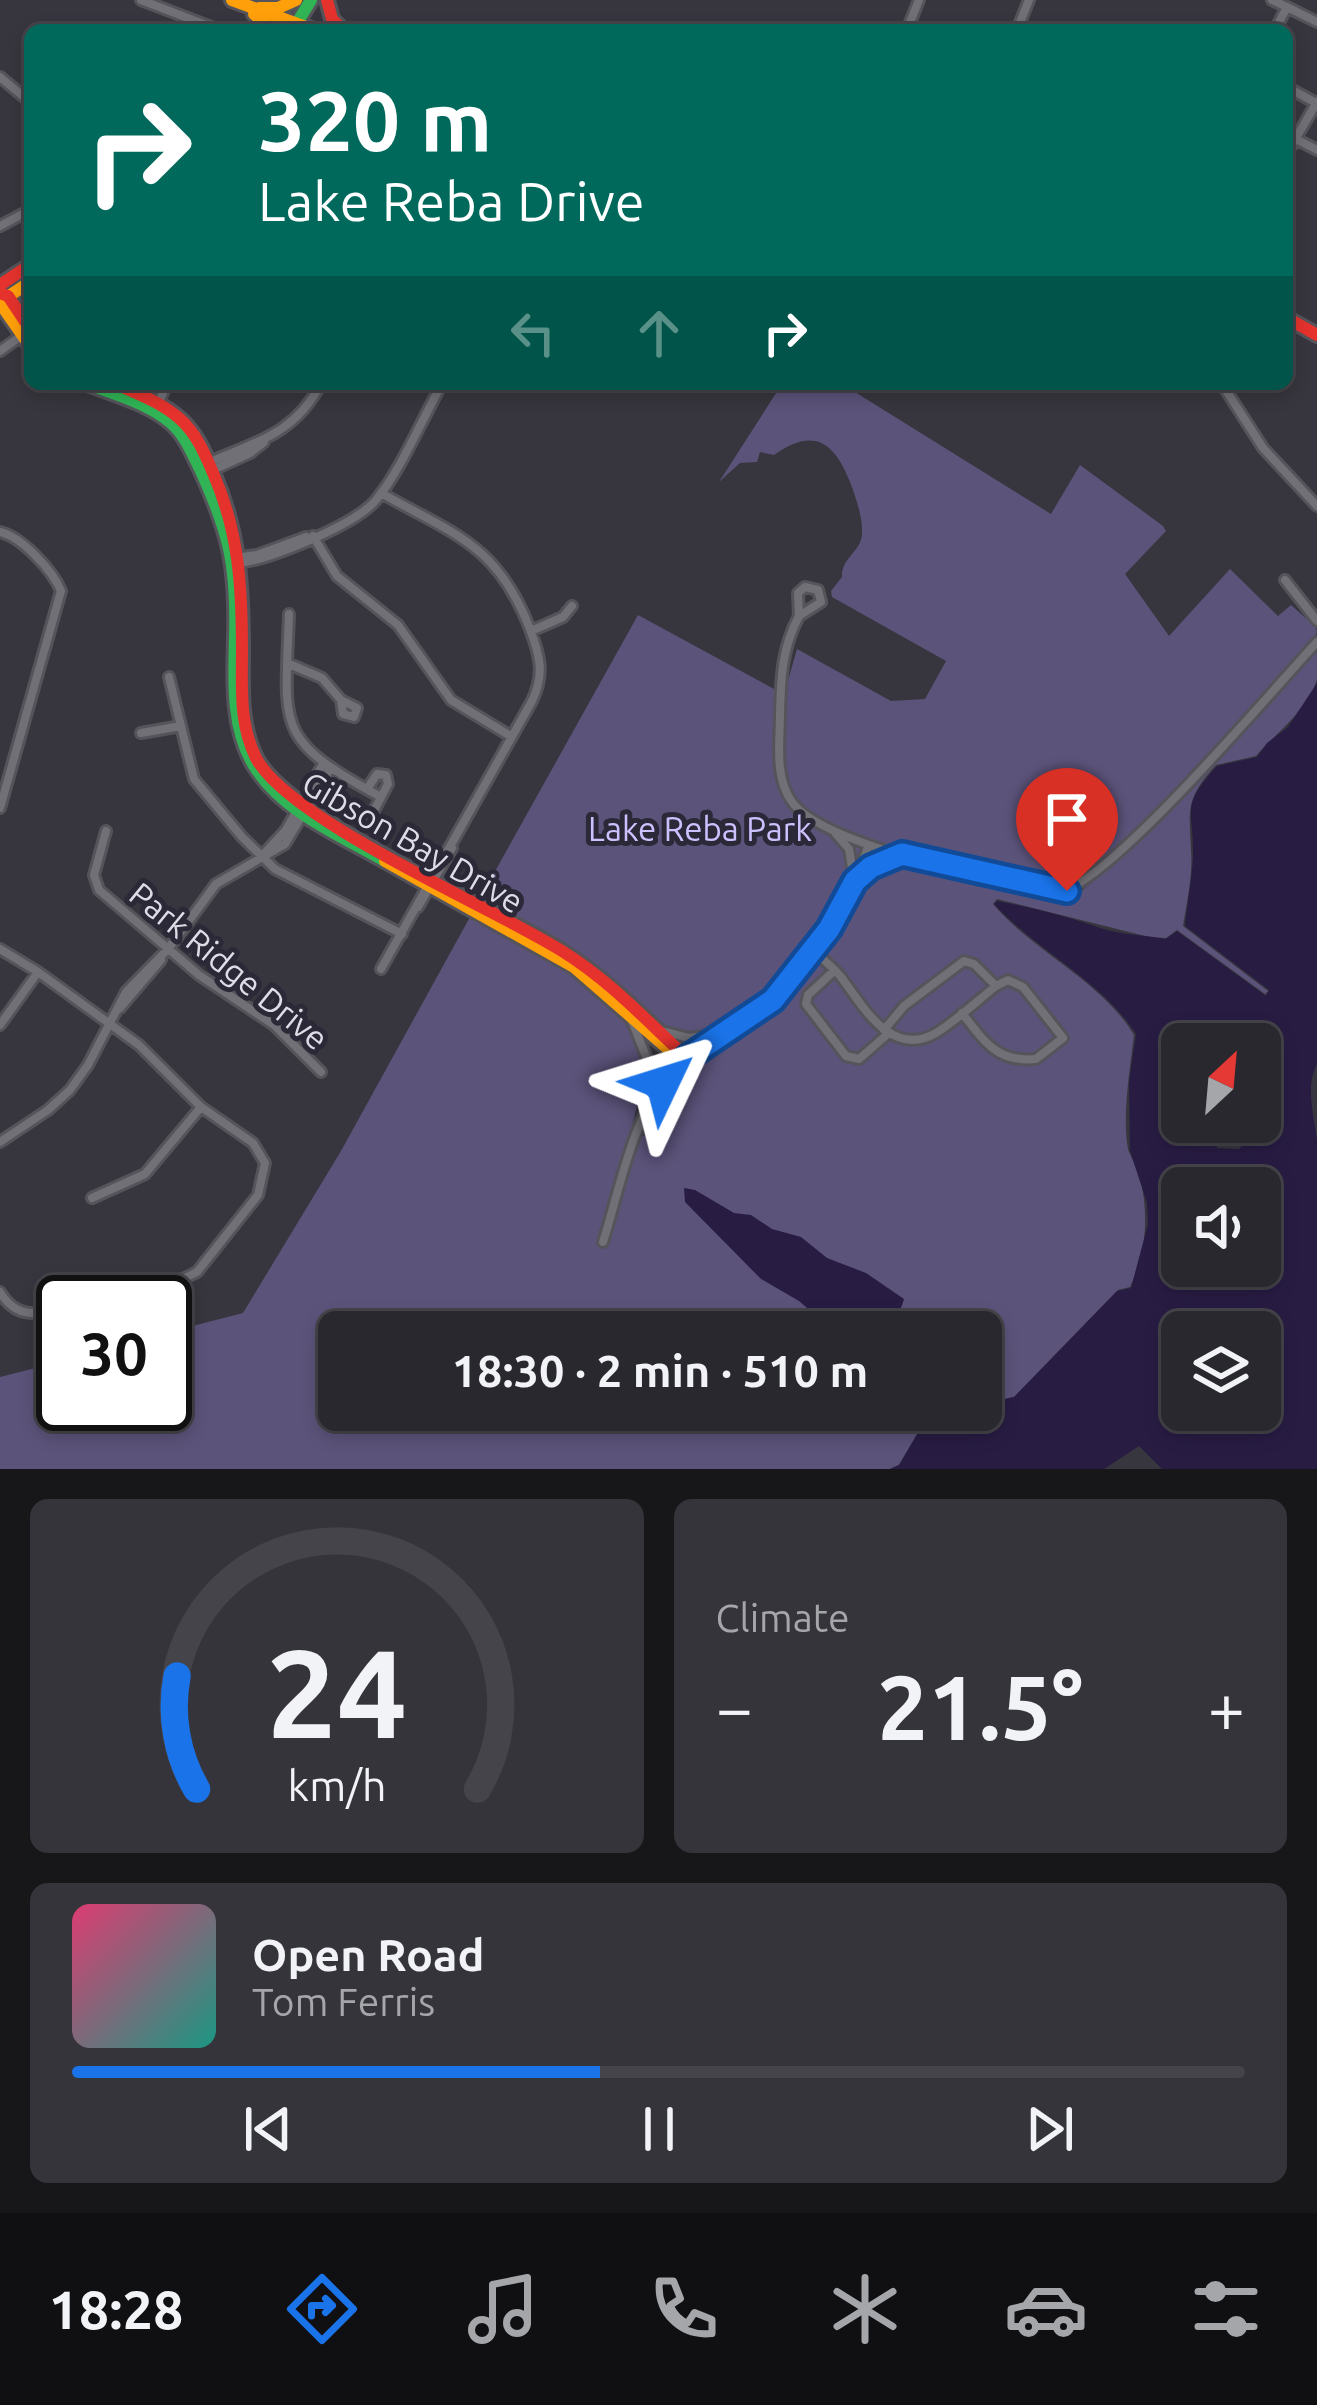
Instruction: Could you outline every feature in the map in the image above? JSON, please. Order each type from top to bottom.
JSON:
[{"type":"street","points":[[141,0],[203,24]]},
{"type":"street","points":[[237,2],[278,8],[296,0]]},
{"type":"street","points":[[308,24],[327,0]]},
{"type":"street","points":[[1272,0],[1317,22]]},
{"type":"street","points":[[237,2],[292,24]]},
{"type":"street","points":[[237,2],[264,24]]},
{"type":"street","points":[[1278,24],[1287,7]]},
{"type":"street","points":[[0,77],[24,97]]},
{"type":"street","points":[[1293,144],[1317,102]]},
{"type":"street","points":[[1296,139],[1317,150]]},
{"type":"street","points":[[24,272],[2,296],[24,329]]},
{"type":"street","name":"Gibson Bay Drive","points":[[105,390],[156,408]]},
{"type":"street","name":"Gibson Bay Drive","points":[[126,390],[156,408],[180,433],[205,469],[226,526],[237,560],[234,696],[238,733],[257,774],[303,810],[576,964],[654,1026],[685,1060]]},
{"type":"street","points":[[156,408],[164,390]]},
{"type":"street","points":[[205,469],[264,442],[297,419],[317,390]]},
{"type":"street","points":[[237,560],[270,557],[364,511],[381,493],[439,390]]},
{"type":"street","points":[[1226,390],[1263,448],[1317,506]]},
{"type":"street","points":[[381,493],[493,562],[511,584],[542,664],[540,682],[512,737],[381,969]]},
{"type":"street","points":[[0,532],[14,536],[59,584],[61,595],[0,808]]},
{"type":"street","points":[[313,536],[337,577],[398,625],[452,700],[512,737]]},
{"type":"street","points":[[1285,580],[1317,621]]},
{"type":"street","points":[[531,631],[563,617],[572,606]]},
{"type":"street","points":[[289,614],[287,701],[293,729],[307,751],[381,797]]},
{"type":"street","points":[[799,616],[784,644],[781,776],[788,796],[802,813],[869,845],[1052,890],[1075,889],[1183,791],[1317,642]]},
{"type":"street","points":[[287,663],[316,674],[341,700]]},
{"type":"street","points":[[169,677],[188,762],[199,786],[261,857],[281,873],[402,934]]},
{"type":"street","points":[[141,733],[181,727]]},
{"type":"street","points":[[0,1142],[63,1097],[88,1065],[119,1009],[216,884],[261,857],[303,810],[327,766]]},
{"type":"street","points":[[367,789],[375,776],[383,773],[388,780],[368,820]]},
{"type":"street","name":"Park Ridge Drive","points":[[106,832],[95,886],[207,980],[274,1025],[321,1072]]},
{"type":"street","points":[[834,832],[848,849],[855,881]]},
{"type":"street","points":[[603,1242],[656,1093],[685,1060],[773,1000],[839,914],[869,845]]},
{"type":"street","points":[[855,881],[871,867],[902,854]]},
{"type":"street","points":[[0,950],[111,1023],[156,1060],[201,1107],[258,1149],[265,1171],[258,1195],[191,1275]]},
{"type":"street","points":[[813,951],[835,970],[886,1032],[904,1040],[924,1038],[1008,980],[1023,987],[1063,1038],[1036,1059],[1003,1056],[992,1051],[962,1013]]},
{"type":"street","points":[[835,970],[808,994],[806,1004],[846,1056],[859,1059],[904,1006],[964,961],[974,964],[996,986]]},
{"type":"street","name":"Gibson Bay Drive","points":[[576,964],[685,1060]]},
{"type":"street","points":[[0,1024],[38,972]]},
{"type":"street","points":[[625,1010],[647,1059],[645,1117]]},
{"type":"street","points":[[654,1026],[689,1038],[725,1033]]},
{"type":"street","points":[[92,1198],[123,1188],[145,1174],[201,1107]]},
{"type":"street","points":[[0,1292],[10,1306],[36,1314]]},
{"type":"green space","name":"Lake Reba Park","points":[[778,390],[852,390],[1051,514],[1080,465],[1163,526],[1166,531],[1125,574],[1169,636],[1230,569],[1278,616],[1291,605],[1317,633],[1184,785],[1077,883],[1057,887],[866,840],[816,936],[764,1001],[734,1023],[702,1034],[669,1030],[635,1008],[583,960],[479,900],[638,615],[776,690],[785,691],[797,649],[891,701],[925,699],[946,661],[832,597],[831,591],[861,540],[862,528],[852,487],[831,450],[802,441],[774,455],[760,452],[757,462],[740,463],[719,482]]},
{"type":"green space","points":[[1317,650],[1317,679],[1299,711],[1256,756],[1216,765],[1192,804],[1191,869],[1183,926],[1268,991],[1265,994],[1177,930],[1166,938],[1149,937],[997,899],[993,904],[1104,998],[1134,1035],[1126,1136],[1145,1211],[1144,1242],[1130,1287],[1118,1290],[1014,1397],[1002,1400],[1002,1311],[318,1311],[318,1431],[919,1431],[899,1465],[890,1469],[0,1469],[0,1377],[36,1368],[36,1431],[192,1431],[192,1326],[243,1313],[341,1151],[470,917],[575,974],[619,1014],[634,1038],[641,1066],[631,1131],[644,1136],[659,1103],[690,1064],[774,1006],[808,968],[844,911],[872,851],[1060,897],[1077,895],[1193,789]]},
{"type":"shaded area","points":[[1317,683],[1317,1064],[1311,1091],[1317,1140],[1317,1469],[1162,1469],[1139,1446],[1104,1469],[890,1469],[899,1465],[919,1431],[1002,1431],[1002,1400],[1014,1397],[1117,1291],[1131,1288],[1148,1224],[1147,1203],[1130,1151],[1129,1082],[1136,1034],[1105,998],[994,904],[1024,906],[1125,934],[1166,939],[1177,931],[1266,996],[1269,990],[1185,926],[1193,856],[1191,809],[1197,791],[1217,766],[1257,757],[1288,727]]},
{"type":"shaded area","points":[[684,1188],[695,1190],[734,1213],[751,1215],[772,1229],[801,1237],[827,1258],[866,1273],[904,1299],[900,1310],[811,1311],[761,1279],[685,1202]]},
{"type":"traffic: fast","points":[[296,24],[311,0]]},
{"type":"traffic: fast","points":[[103,390],[171,423],[188,444],[210,492],[233,570],[235,702],[253,764],[295,808],[385,861]]},
{"type":"traffic: slow","points":[[232,0],[298,24]]},
{"type":"traffic: slow","points":[[259,8],[278,8],[296,0]]},
{"type":"traffic: slow","points":[[254,14],[265,24]]},
{"type":"traffic: slow","points":[[0,302],[24,286]]},
{"type":"traffic: slow","points":[[0,303],[24,337]]},
{"type":"traffic: slow","points":[[385,861],[574,967],[683,1062]]},
{"type":"traffic: jam","points":[[327,0],[337,24]]},
{"type":"traffic: jam","points":[[0,285],[24,269]]},
{"type":"traffic: jam","points":[[0,293],[8,296],[24,320]]},
{"type":"traffic: jam","points":[[1293,321],[1317,335]]},
{"type":"traffic: jam","points":[[129,390],[180,419],[213,473],[237,560],[247,732],[256,758],[276,783],[349,835],[579,962],[687,1058]]},
{"type":"route","points":[[663,1083],[687,1058],[781,992],[839,914],[855,881],[883,861],[902,854],[1067,891]]}]
